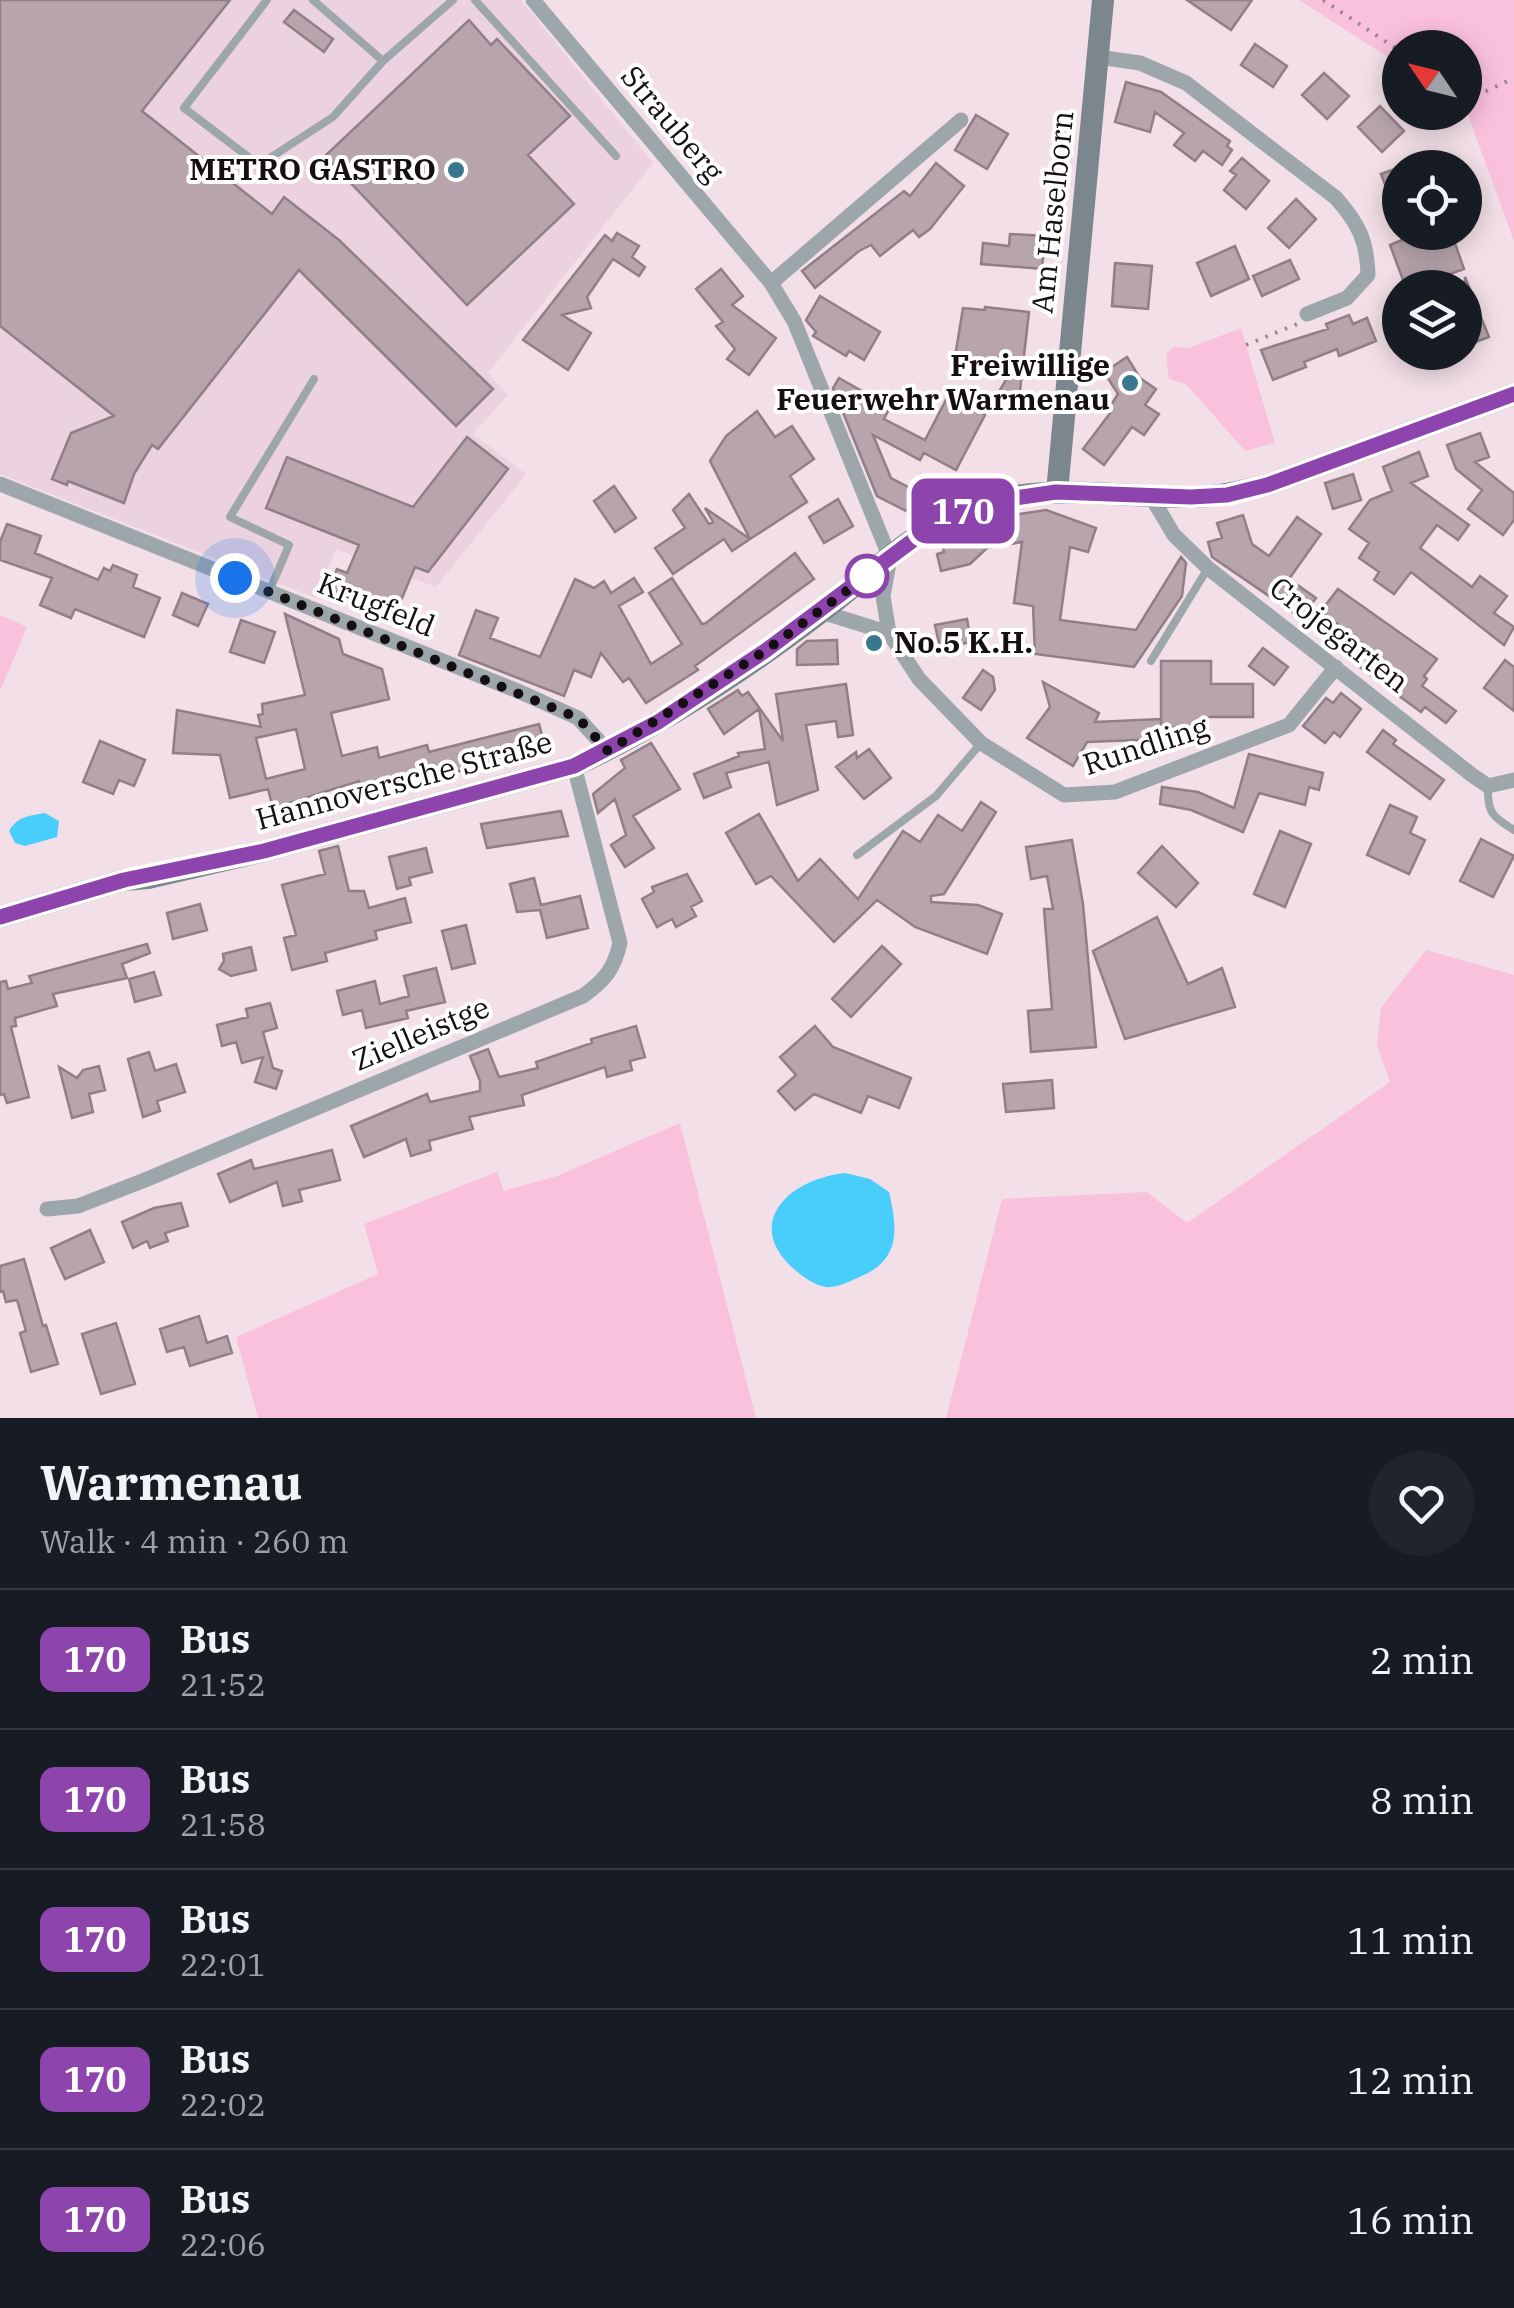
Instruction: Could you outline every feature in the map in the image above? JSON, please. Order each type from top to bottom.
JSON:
[{"type":"street","name":"Strauberg","points":[[532,0],[770,283],[794,321],[890,558]]},
{"type":"street","name":"Am Haselborn","points":[[1056,492],[1103,0]]},
{"type":"street","points":[[1098,57],[1140,63],[1186,83],[1336,198],[1354,218],[1367,243],[1368,276],[1347,298],[1307,314]]},
{"type":"street","points":[[770,283],[961,120]]},
{"type":"street","name":"Hannoversche Straße","points":[[0,917],[124,880],[264,851],[574,766],[608,751],[822,612],[890,558],[960,512],[1016,496],[1056,492],[1227,495],[1267,485],[1514,394]]},
{"type":"street","name":"Krugfeld","points":[[0,484],[578,718],[608,751]]},
{"type":"street","name":"Crojegarten","points":[[1150,495],[1174,535],[1208,568],[1488,786]]},
{"type":"street","name":"Rundling","points":[[890,558],[884,596],[890,633],[920,679],[981,743],[1064,795],[1097,796],[1134,786],[1290,725],[1336,667]]},
{"type":"street","points":[[822,612],[890,633]]},
{"type":"street","name":"Zielleistge","points":[[46,1209],[78,1206],[145,1180],[584,996],[603,982],[615,965],[620,943],[574,766]]},
{"type":"street","points":[[1488,786],[1514,780]]},
{"type":"lane","points":[[267,0],[184,108],[259,165],[333,116],[383,60],[452,0]]},
{"type":"lane","points":[[313,0],[383,60]]},
{"type":"lane","points":[[475,0],[616,156]]},
{"type":"lane","points":[[269,592],[290,545],[230,517],[314,378]]},
{"type":"lane","points":[[1151,660],[1208,568]]},
{"type":"lane","points":[[857,856],[936,796],[981,743]]},
{"type":"lane","points":[[1488,786],[1492,817],[1514,830]]},
{"type":"path","points":[[1322,0],[1382,39]]},
{"type":"path","points":[[1482,94],[1514,78]]},
{"type":"path","points":[[1246,345],[1302,323],[1307,314]]},
{"type":"shaded area","points":[[0,0],[521,0],[653,163],[488,373],[508,395],[473,434],[526,474],[436,587],[336,549],[316,598],[0,474]]},
{"type":"shaded area","points":[[1299,0],[1514,0],[1514,241],[1473,130],[1482,130],[1482,30],[1382,30],[1382,53]]},
{"type":"shaded area","points":[[1241,328],[1275,443],[1245,451],[1186,384],[1169,379],[1166,354],[1174,347],[1189,348]]},
{"type":"shaded area","points":[[0,615],[27,627],[0,691]]},
{"type":"shaded area","points":[[1426,950],[1514,975],[1514,1418],[946,1418],[1002,1199],[1147,1192],[1187,1223],[1390,1082],[1377,1046],[1381,1008]]},
{"type":"shaded area","points":[[680,1123],[756,1418],[258,1418],[236,1337],[378,1274],[364,1224],[497,1172],[504,1191],[557,1176]]},
{"type":"water","points":[[45,813],[59,821],[57,837],[25,846],[15,843],[9,831],[16,822]]},
{"type":"water","points":[[845,1173],[870,1179],[889,1192],[894,1237],[879,1266],[846,1283],[824,1287],[804,1277],[785,1260],[774,1242],[772,1226],[776,1210],[787,1197],[822,1178]]},
{"type":"building","points":[[0,0],[230,0],[142,111],[272,214],[284,197],[339,240],[493,389],[456,426],[299,270],[158,449],[152,445],[134,474],[124,503],[68,481],[67,485],[52,479],[71,433],[114,416],[0,326]]},
{"type":"building","points":[[1187,0],[1252,0],[1231,30]]},
{"type":"building","points":[[294,10],[333,39],[324,52],[284,22]]},
{"type":"building","name":"METRO GASTRO","points":[[469,20],[491,45],[497,39],[570,116],[528,155],[574,204],[467,305],[325,156]]},
{"type":"building","points":[[1255,44],[1287,66],[1273,87],[1241,65]]},
{"type":"building","points":[[1324,73],[1349,96],[1327,119],[1302,95]]},
{"type":"building","points":[[1126,82],[1161,92],[1230,141],[1227,146],[1232,150],[1222,165],[1203,151],[1195,161],[1174,145],[1184,133],[1155,112],[1150,132],[1115,122]]},
{"type":"building","points":[[1380,106],[1382,130],[1404,131],[1382,152],[1358,127]]},
{"type":"building","points":[[976,115],[1008,134],[987,169],[955,150]]},
{"type":"building","points":[[1242,158],[1269,181],[1246,209],[1224,190],[1236,175],[1230,171]]},
{"type":"building","points":[[936,163],[964,186],[930,229],[919,237],[913,230],[880,256],[871,245],[859,251],[815,288],[802,271],[904,191],[910,196]]},
{"type":"building","points":[[1296,199],[1316,219],[1289,248],[1268,228]]},
{"type":"building","points":[[617,233],[639,246],[632,257],[645,267],[639,276],[613,259],[587,297],[591,308],[562,315],[591,333],[568,370],[523,340],[605,235],[612,241]]},
{"type":"building","points":[[1010,234],[1045,236],[1042,269],[981,264],[983,243],[1009,246]]},
{"type":"building","points":[[1235,246],[1249,279],[1211,296],[1197,263]]},
{"type":"building","points":[[1392,250],[1457,250],[1464,269],[1461,270],[1399,270]]},
{"type":"building","points":[[1290,260],[1299,279],[1262,296],[1253,276]]},
{"type":"building","points":[[1115,263],[1152,266],[1148,309],[1112,306]]},
{"type":"building","points":[[721,269],[743,296],[732,305],[776,338],[749,375],[727,359],[735,349],[716,326],[723,322],[696,289]]},
{"type":"building","points":[[820,296],[880,332],[864,360],[849,351],[846,356],[813,336],[816,332],[806,320]]},
{"type":"building","points":[[963,308],[1029,312],[1018,408],[997,395],[1010,373],[954,363]]},
{"type":"building","points":[[1349,315],[1353,324],[1367,318],[1376,341],[1339,356],[1337,349],[1273,380],[1261,350],[1328,329],[1326,324]]},
{"type":"building","points":[[1482,320],[1489,337],[1482,340]]},
{"type":"building","points":[[1127,357],[1140,378],[1156,389],[1145,405],[1159,414],[1144,435],[1132,427],[1104,465],[1083,449],[1111,412],[1108,410],[1118,394],[1104,372]]},
{"type":"building","points":[[839,378],[890,407],[884,419],[925,440],[948,396],[985,415],[956,470],[924,453],[920,460],[873,435],[891,478],[916,491],[906,511],[877,496],[833,388]]},
{"type":"building","points":[[757,411],[775,437],[792,426],[814,459],[790,476],[807,502],[750,539],[710,461],[726,436]]},
{"type":"building","points":[[1480,433],[1489,457],[1475,462],[1514,493],[1514,520],[1503,535],[1468,509],[1482,490],[1456,469],[1447,445]]},
{"type":"building","points":[[467,437],[508,469],[428,572],[415,567],[394,617],[329,589],[337,569],[347,573],[359,545],[266,508],[287,457],[413,507]]},
{"type":"building","points":[[1419,452],[1428,476],[1411,483],[1469,525],[1458,540],[1437,525],[1420,548],[1472,587],[1480,576],[1507,596],[1494,613],[1514,627],[1504,645],[1411,572],[1394,594],[1374,580],[1379,572],[1359,558],[1369,543],[1349,529],[1370,500],[1392,491],[1383,467]]},
{"type":"building","points":[[1353,474],[1361,500],[1333,509],[1325,483]]},
{"type":"building","points":[[614,486],[636,518],[615,532],[594,501]]},
{"type":"building","points":[[689,494],[709,524],[713,522],[705,508],[750,539],[732,551],[724,539],[673,574],[655,548],[685,528],[673,510]]},
{"type":"building","points":[[838,499],[853,526],[824,543],[809,517]]},
{"type":"building","points":[[1046,510],[1096,528],[1088,552],[1070,547],[1060,620],[1136,630],[1181,557],[1186,563],[1182,596],[1134,667],[1035,654],[1033,606],[1014,603],[1022,542],[987,548],[970,564],[941,571],[937,554],[944,552],[941,539],[986,519]]},
{"type":"building","points":[[1243,515],[1252,544],[1269,556],[1297,517],[1321,534],[1289,579],[1316,598],[1301,618],[1212,557],[1208,542],[1222,538],[1217,523]]},
{"type":"building","points":[[7,524],[41,536],[35,553],[98,580],[104,568],[110,571],[113,565],[137,575],[133,587],[160,598],[144,637],[75,609],[71,618],[40,605],[52,578],[0,560],[0,542]]},
{"type":"building","points":[[795,553],[814,579],[695,666],[698,670],[646,703],[629,678],[623,682],[601,653],[591,677],[574,670],[564,696],[459,655],[476,610],[498,618],[490,638],[540,657],[575,579],[594,588],[604,581],[611,593],[634,578],[643,592],[619,606],[651,664],[682,644],[649,593],[672,578],[702,624],[706,623]]},
{"type":"building","points":[[1338,589],[1437,659],[1424,676],[1427,679],[1422,686],[1456,711],[1446,723],[1425,707],[1421,712],[1361,668],[1373,652],[1321,611]]},
{"type":"building","points":[[182,593],[208,604],[198,626],[173,615]]},
{"type":"building","points":[[285,614],[339,639],[343,654],[382,669],[389,699],[331,713],[342,756],[377,747],[379,758],[427,745],[429,752],[539,724],[546,750],[448,774],[447,770],[376,789],[377,794],[363,798],[359,781],[273,808],[268,789],[230,798],[220,755],[173,753],[177,710],[261,727],[258,715],[263,714],[262,704],[305,695]],"holes":[[[296,729],[305,769],[266,779],[256,738]]]},
{"type":"building","points":[[967,619],[971,642],[940,648],[935,625]]},
{"type":"building","points":[[241,620],[275,632],[264,663],[230,652]]},
{"type":"building","points":[[837,640],[838,664],[797,665],[797,649],[807,641]]},
{"type":"building","points":[[1263,648],[1288,667],[1274,685],[1249,666]]},
{"type":"building","points":[[1505,660],[1514,667],[1514,711],[1484,688]]},
{"type":"building","points":[[1161,661],[1211,661],[1211,684],[1253,684],[1253,717],[1203,717],[1203,727],[1161,727]]},
{"type":"building","points":[[983,670],[993,677],[995,690],[981,710],[963,698]]},
{"type":"building","points":[[1043,682],[1099,713],[1095,722],[1161,719],[1162,739],[1087,742],[1073,766],[1027,738],[1050,707]]},
{"type":"building","points":[[846,684],[853,735],[838,737],[836,721],[806,725],[818,790],[777,805],[769,762],[726,773],[731,787],[704,798],[694,774],[739,756],[738,753],[765,749],[759,709],[724,734],[708,709],[738,690],[742,696],[748,692],[783,741],[776,694]]},
{"type":"building","points":[[1341,693],[1361,709],[1340,737],[1334,732],[1325,743],[1303,726],[1326,698],[1333,703]]},
{"type":"building","points":[[1383,730],[1396,740],[1393,744],[1444,780],[1430,799],[1367,752]]},
{"type":"building","points":[[100,741],[145,760],[134,786],[119,780],[113,794],[83,782]]},
{"type":"building","points":[[651,743],[680,789],[633,816],[654,848],[625,867],[611,845],[626,835],[615,799],[598,813],[593,794],[625,768],[621,760]]},
{"type":"building","points":[[869,749],[891,778],[864,799],[836,767],[856,752],[857,758]]},
{"type":"building","points":[[1249,754],[1323,773],[1319,790],[1309,787],[1305,805],[1259,793],[1243,832],[1191,810],[1160,804],[1162,787],[1198,792],[1234,808]]},
{"type":"building","points":[[981,802],[996,812],[944,894],[931,896],[931,902],[978,905],[1002,914],[987,954],[915,927],[877,900],[834,942],[771,876],[756,884],[726,833],[759,814],[798,881],[820,859],[858,899],[903,831],[920,842],[938,815],[962,831]]},
{"type":"building","points":[[1390,805],[1417,817],[1410,833],[1425,840],[1409,874],[1367,855]]},
{"type":"building","points":[[561,811],[568,836],[487,848],[481,824]]},
{"type":"building","points":[[1280,831],[1311,844],[1285,907],[1254,894]]},
{"type":"building","points":[[1481,839],[1514,856],[1493,897],[1460,881]]},
{"type":"building","points":[[1072,840],[1083,904],[1096,1047],[1031,1052],[1028,1011],[1052,1009],[1044,909],[1053,909],[1047,876],[1031,879],[1026,847]]},
{"type":"building","points":[[338,846],[349,891],[364,891],[369,908],[405,898],[411,922],[375,931],[377,939],[325,953],[327,961],[292,970],[284,938],[296,935],[282,885],[325,874],[319,851]]},
{"type":"building","points":[[1162,846],[1198,883],[1176,907],[1138,873]]},
{"type":"building","points":[[426,848],[432,872],[409,878],[411,885],[397,889],[389,857]]},
{"type":"building","points":[[687,874],[702,901],[691,907],[696,916],[676,927],[672,919],[657,927],[642,899],[654,892],[652,887]]},
{"type":"building","points":[[534,878],[541,905],[580,896],[588,928],[547,938],[540,910],[517,912],[510,884]]},
{"type":"building","points":[[200,904],[207,930],[173,939],[167,913]]},
{"type":"building","points":[[1157,917],[1188,984],[1222,968],[1235,1007],[1125,1039],[1093,951]]},
{"type":"building","points":[[466,925],[475,963],[452,969],[442,931]]},
{"type":"building","points":[[147,944],[150,953],[122,964],[127,978],[53,994],[57,1006],[15,1018],[16,1026],[11,1027],[29,1097],[7,1103],[4,1094],[0,1095],[0,982],[6,981],[8,989],[32,983],[29,976]]},
{"type":"building","points":[[882,946],[901,964],[851,1017],[832,999]]},
{"type":"building","points":[[251,947],[256,970],[231,976],[219,969],[223,954]]},
{"type":"building","points":[[436,968],[445,1002],[406,1011],[408,1018],[366,1028],[362,1010],[343,1015],[337,991],[375,981],[380,1004],[409,996],[404,976]]},
{"type":"building","points":[[154,972],[161,995],[135,1002],[129,979]]},
{"type":"building","points":[[270,1003],[277,1028],[263,1032],[273,1068],[282,1071],[276,1089],[255,1082],[263,1057],[242,1063],[236,1042],[222,1046],[217,1025],[248,1017],[246,1009]]},
{"type":"building","points":[[636,1026],[645,1057],[630,1061],[632,1070],[607,1077],[605,1067],[522,1095],[524,1105],[469,1117],[473,1129],[429,1141],[431,1150],[411,1156],[406,1139],[364,1157],[351,1126],[427,1094],[430,1102],[480,1091],[470,1056],[488,1049],[499,1077],[538,1068],[536,1062],[592,1043],[591,1039]]},
{"type":"building","points":[[815,1026],[833,1047],[911,1078],[899,1108],[868,1096],[861,1113],[814,1094],[795,1110],[778,1091],[796,1075],[780,1057]]},
{"type":"building","points":[[149,1052],[155,1071],[176,1064],[185,1092],[157,1101],[160,1111],[143,1117],[128,1059]]},
{"type":"building","points":[[99,1066],[105,1090],[89,1094],[93,1112],[72,1118],[59,1067],[77,1078],[83,1070]]},
{"type":"building","points":[[1052,1080],[1054,1108],[1006,1112],[1003,1084]]},
{"type":"building","points":[[332,1150],[340,1180],[299,1190],[302,1201],[283,1206],[277,1182],[230,1202],[218,1174],[251,1160],[254,1169]]},
{"type":"building","points":[[181,1203],[188,1226],[165,1233],[168,1241],[150,1248],[147,1241],[133,1248],[122,1222],[154,1208]]},
{"type":"building","points":[[90,1230],[104,1262],[65,1279],[51,1248]]},
{"type":"building","points":[[24,1259],[58,1364],[31,1372],[20,1333],[26,1331],[17,1300],[6,1302],[3,1291],[0,1292],[0,1266]]},
{"type":"building","points":[[199,1316],[207,1343],[227,1336],[232,1353],[190,1366],[184,1347],[167,1352],[160,1329]]},
{"type":"building","points":[[116,1323],[135,1384],[101,1394],[82,1334]]},
{"type":"bus line","name":"170","points":[[0,917],[124,880],[264,851],[574,766],[658,722],[765,651],[916,538],[960,512],[988,502],[1056,492],[1227,495],[1267,485],[1514,394]]},
{"type":"place","name":"METRO GASTRO","points":[[456,170]]},
{"type":"place","name":"Freiwillige Feuerwehr Warmenau","points":[[1130,383]]},
{"type":"place","name":"No.5 K.H.","points":[[874,643]]},
{"type":"route","points":[[235,578],[578,718],[608,751],[765,651],[867,576]]}]
